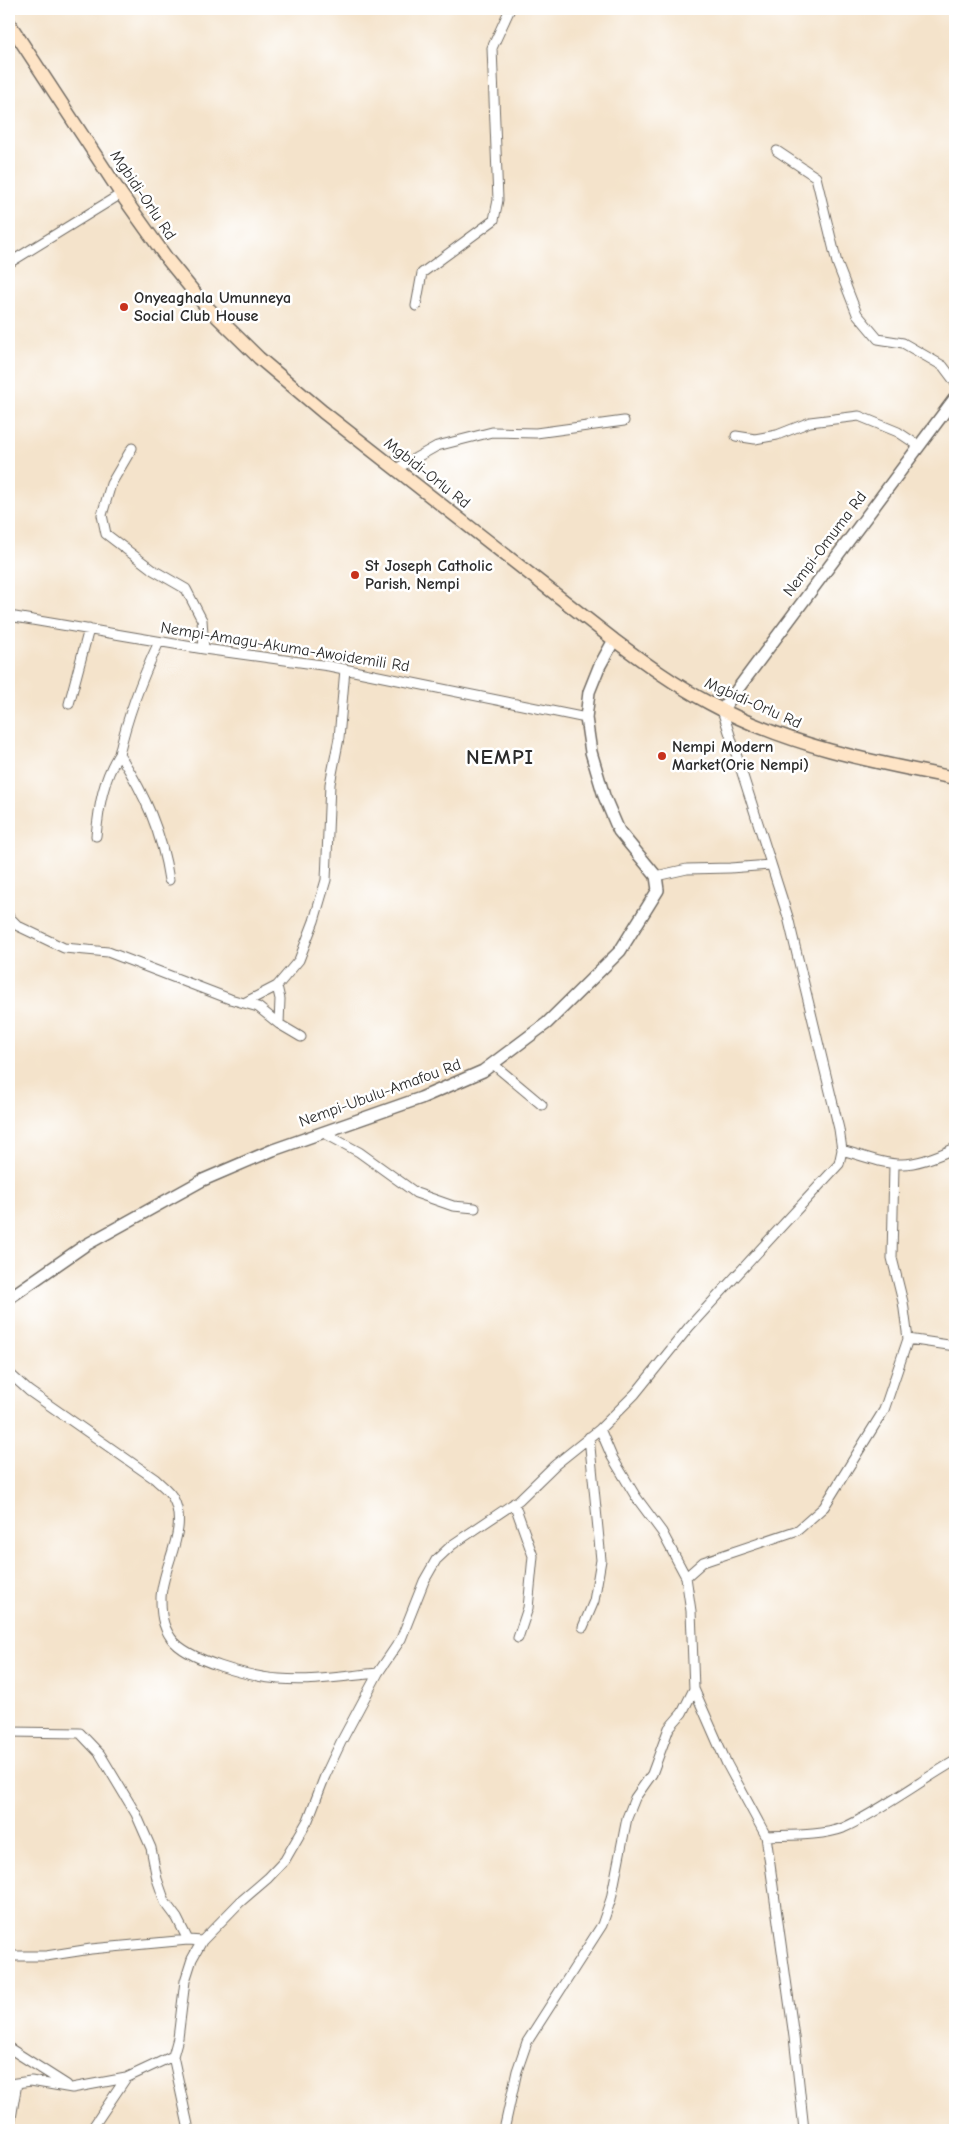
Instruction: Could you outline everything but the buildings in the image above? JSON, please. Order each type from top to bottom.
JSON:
[{"type":"main road","name":"Mgbidi-Orlu Rd","points":[[9,23],[121,194],[168,260],[204,302],[259,358],[396,469],[661,675],[722,710],[752,724],[797,740],[852,756],[955,777]]},
{"type":"street","points":[[416,306],[422,273],[494,220],[498,200],[492,48],[510,9]]},
{"type":"street","points":[[777,152],[816,177],[837,263],[857,314],[878,339],[903,343],[943,366],[955,382]]},
{"type":"street","points":[[9,263],[121,194]]},
{"type":"street","name":"Nempi-Omuma Rd","points":[[722,710],[955,398]]},
{"type":"street","points":[[736,436],[755,439],[777,435],[810,422],[859,416],[898,432],[919,446]]},
{"type":"street","points":[[396,469],[436,446],[492,432],[536,433],[624,421]]},
{"type":"street","points":[[132,448],[111,484],[102,515],[106,534],[153,570],[186,589],[202,620],[204,649]]},
{"type":"street","name":"Nempi-Amagu-Akuma-Awoidemili Rd","points":[[9,616],[159,642],[345,669],[586,718]]},
{"type":"street","points":[[69,704],[88,629]]},
{"type":"street","points":[[614,640],[599,667],[589,692],[586,718],[591,752],[604,796],[620,830],[656,876],[687,868],[730,868],[771,865]]},
{"type":"street","points":[[96,836],[100,800],[111,768],[119,754],[127,720],[142,678],[159,642]]},
{"type":"street","points":[[244,1003],[277,986],[299,960],[314,922],[326,880],[330,784],[339,738],[345,669]]},
{"type":"street","points":[[189,2130],[173,2056],[178,2038],[185,1981],[192,1959],[202,1941],[240,1902],[268,1878],[284,1860],[308,1820],[341,1742],[378,1673],[401,1639],[424,1581],[436,1560],[452,1544],[514,1504],[555,1465],[600,1429],[635,1394],[689,1326],[839,1164],[842,1150],[788,917],[722,710]]},
{"type":"street","points":[[119,754],[139,783],[155,823],[169,880]]},
{"type":"street","name":"Nempi-Ubulu-Amafou Rd","points":[[9,1298],[84,1246],[203,1180],[273,1150],[421,1098],[493,1064],[547,1023],[620,951],[658,890],[656,876]]},
{"type":"street","points":[[9,917],[18,926],[64,948],[108,952],[258,1007],[279,1024],[300,1037]]},
{"type":"street","points":[[277,986],[280,999],[279,1024]]},
{"type":"street","points":[[493,1064],[542,1105]]},
{"type":"street","points":[[322,1132],[359,1152],[416,1193],[452,1206],[475,1208]]},
{"type":"street","points":[[842,1150],[894,1165],[927,1161],[955,1148]]},
{"type":"street","points":[[686,1577],[703,1562],[798,1530],[824,1507],[884,1410],[908,1339],[892,1258],[894,1165]]},
{"type":"street","points":[[908,1339],[955,1346]]},
{"type":"street","points":[[9,1373],[37,1397],[155,1479],[173,1496],[178,1510],[177,1527],[161,1596],[162,1620],[172,1639],[184,1649],[207,1661],[245,1674],[280,1680],[378,1673]]},
{"type":"street","points":[[600,1429],[612,1456],[636,1497],[662,1532],[686,1577],[691,1611],[694,1689],[727,1764],[766,1836],[794,2037],[804,2130]]},
{"type":"street","points":[[583,1627],[594,1600],[601,1560],[589,1437]]},
{"type":"street","points":[[514,1504],[533,1556],[528,1608],[518,1638]]},
{"type":"street","points":[[504,2130],[517,2071],[527,2042],[602,1925],[611,1900],[627,1818],[635,1798],[652,1774],[669,1728],[682,1713],[694,1689]]},
{"type":"street","points":[[9,1732],[80,1734],[100,1754],[136,1814],[151,1848],[157,1879],[165,1902],[177,1918],[188,1940]]},
{"type":"street","points":[[766,1836],[810,1834],[841,1828],[874,1811],[955,1761]]},
{"type":"street","points":[[9,1956],[46,1956],[92,1949],[188,1940],[202,1941]]},
{"type":"street","points":[[9,2048],[72,2088]]},
{"type":"street","points":[[9,2130],[13,2084],[31,2081],[72,2088],[126,2078],[173,2056]]},
{"type":"street","points":[[91,2130],[126,2078]]},
{"type":"place","name":"Onyeaghala Umunneya Social Club House","points":[[124,307]]},
{"type":"place","name":"St Joseph Catholic Parish, Nempi","points":[[355,575]]},
{"type":"place","name":"Nempi Modern Market(Orie Nempi)","points":[[662,756]]},
{"type":"district","name":"NEMPI","points":[[500,757]]}]
